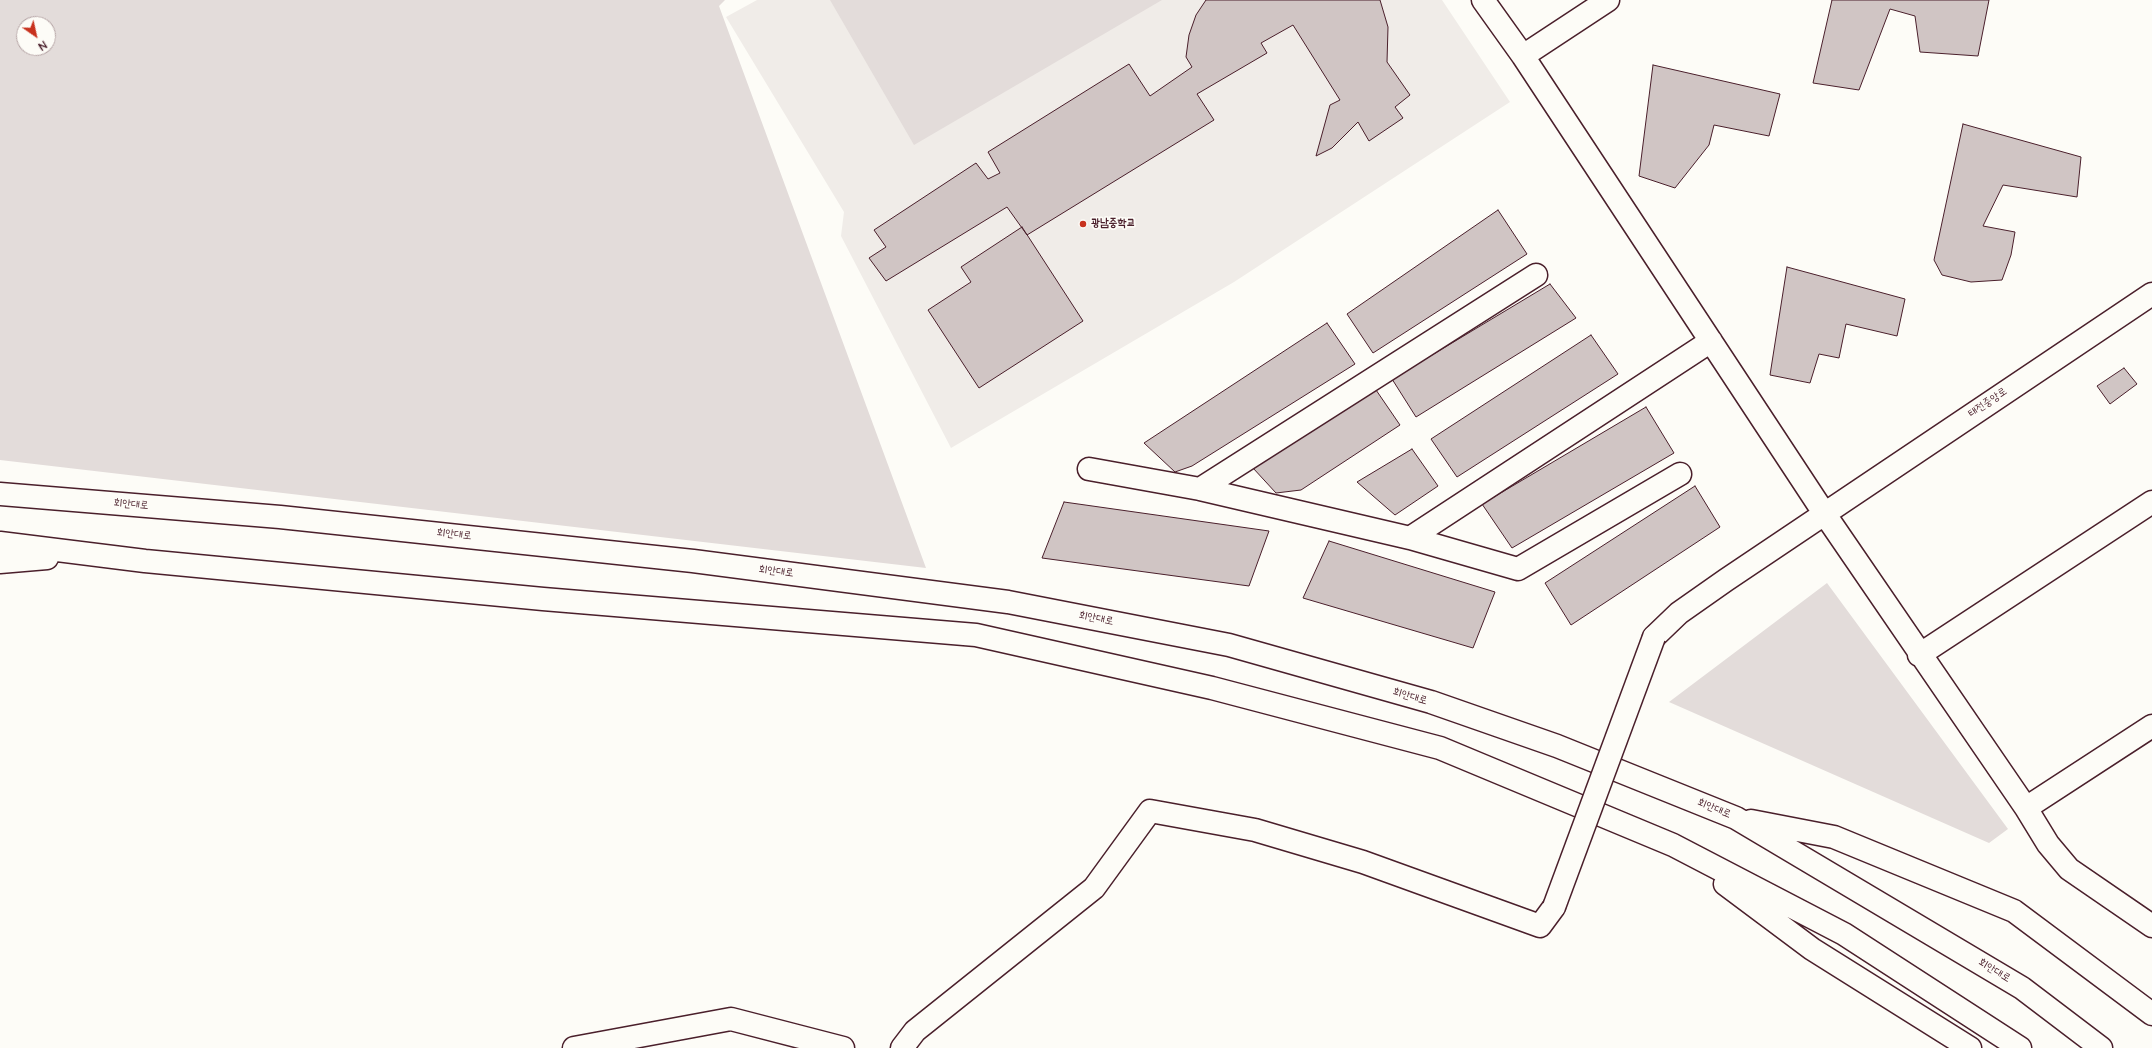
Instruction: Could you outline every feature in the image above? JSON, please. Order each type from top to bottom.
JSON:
[{"type":"main road","points":[[1483,0],[1523,56],[1824,513],[1919,654],[2026,808],[2048,844],[2069,869],[2152,926]]},
{"type":"main road","points":[[1523,56],[1608,0]]},
{"type":"main road","points":[[1200,489],[1536,275]]},
{"type":"main road","name":"태전중앙로","points":[[902,1048],[915,1031],[1094,888],[1150,811],[1255,830],[1363,862],[1540,926],[1554,906],[1654,638],[1678,613],[1824,513],[2152,294]]},
{"type":"main road","points":[[1410,538],[1711,341]]},
{"type":"main road","points":[[1089,469],[1200,489],[1410,538],[1518,569],[1680,474]]},
{"type":"main road","name":"회안대로","points":[[0,494],[280,517],[694,561],[1015,604],[1229,645],[1431,702],[1557,746],[1736,818],[2022,988],[2101,1048]]},
{"type":"main road","points":[[1919,654],[2152,502]]},
{"type":"main road","points":[[0,543],[92,554],[543,599],[976,635],[1212,688],[1440,748],[1673,845],[1844,934],[2020,1048]]},
{"type":"main road","points":[[0,562],[92,554]]},
{"type":"main road","points":[[2026,808],[2152,726]]},
{"type":"main road","points":[[1736,818],[1834,837],[2014,911],[2152,1014]]},
{"type":"main road","points":[[1673,845],[1812,949],[1970,1048]]},
{"type":"main road","points":[[574,1048],[731,1019],[843,1048]]},
{"type":"shaded area","points":[[0,0],[725,0],[719,6],[926,568],[0,460]]},
{"type":"shaded area","name":"광남중학교","points":[[757,0],[1442,0],[1510,102],[1234,282],[951,448],[841,236],[844,212],[726,17]]},
{"type":"shaded area","points":[[830,0],[1162,0],[914,145]]},
{"type":"shaded area","points":[[1827,583],[2008,829],[1989,843],[1669,702]]},
{"type":"building","points":[[1206,0],[1380,0],[1388,27],[1387,62],[1410,95],[1395,107],[1403,118],[1369,141],[1358,122],[1332,148],[1316,156],[1330,105],[1340,100],[1293,25],[1261,43],[1267,53],[1197,94],[1214,120],[1027,235],[1007,207],[886,281],[869,258],[886,247],[874,230],[976,163],[988,179],[1000,173],[988,152],[1129,64],[1150,96],[1192,67],[1186,57],[1189,35],[1196,15]]},
{"type":"building","points":[[1832,0],[1989,0],[1978,56],[1920,52],[1915,16],[1890,9],[1859,90],[1813,83]]},
{"type":"building","points":[[1653,65],[1780,94],[1769,136],[1714,125],[1709,145],[1675,188],[1639,176]]},
{"type":"building","points":[[1963,124],[2081,157],[2077,197],[2003,185],[1983,226],[2015,232],[2011,255],[2002,280],[1971,282],[1942,275],[1934,260]]},
{"type":"building","points":[[1498,210],[1527,254],[1373,353],[1347,314]]},
{"type":"building","points":[[1022,227],[1083,321],[979,388],[928,310],[971,282],[961,267]]},
{"type":"building","points":[[1787,267],[1905,299],[1897,336],[1846,324],[1839,358],[1819,354],[1810,383],[1770,375]]},
{"type":"building","points":[[1550,284],[1576,318],[1416,417],[1392,379]]},
{"type":"building","points":[[1327,323],[1355,364],[1192,466],[1175,472],[1144,443]]},
{"type":"building","points":[[1591,335],[1618,374],[1457,477],[1431,439]]},
{"type":"building","points":[[2124,368],[2137,384],[2110,404],[2097,386]]},
{"type":"building","points":[[1374,387],[1400,425],[1301,490],[1276,493],[1253,468]]},
{"type":"building","points":[[1646,407],[1674,453],[1512,548],[1482,504]]},
{"type":"building","points":[[1412,449],[1438,486],[1395,515],[1357,482]]},
{"type":"building","points":[[1695,486],[1720,527],[1571,625],[1545,583]]},
{"type":"building","points":[[1064,502],[1269,531],[1249,586],[1042,558]]},
{"type":"building","points":[[1329,541],[1495,592],[1473,648],[1303,598]]},
{"type":"place","name":"광남중학교","points":[[1083,224]]}]
